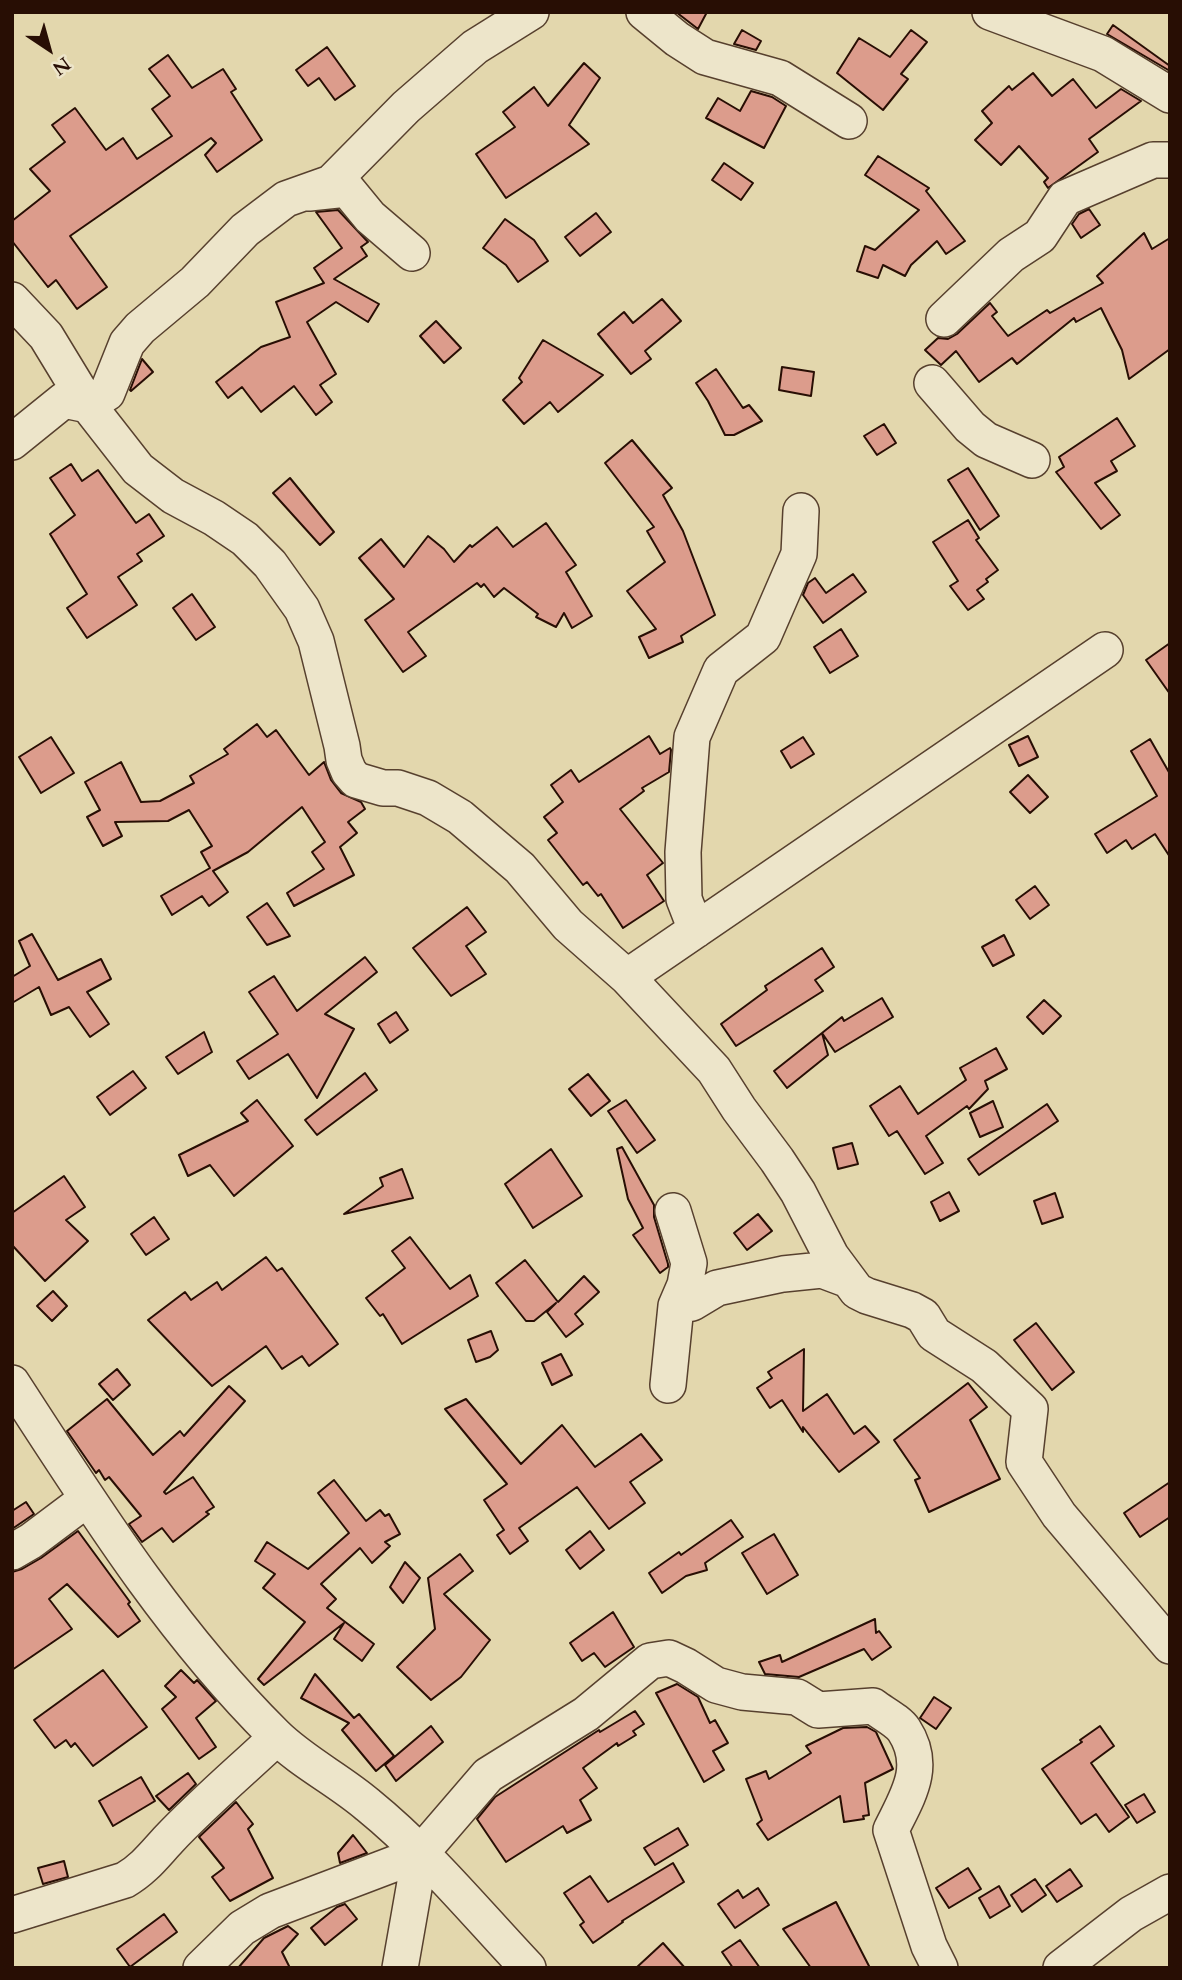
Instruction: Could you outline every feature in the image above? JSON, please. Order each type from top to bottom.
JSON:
[{"type":"street","points":[[643,12],[705,57],[779,78],[849,121]]},
{"type":"street","points":[[989,12],[1103,54],[1170,95]]},
{"type":"street","points":[[12,442],[64,400],[88,405],[107,393],[127,343],[140,328],[195,282],[245,230],[271,209],[298,194],[331,183],[406,107],[475,47],[530,13]]},
{"type":"street","points":[[944,319],[1011,256],[1040,236],[1065,198],[1153,160],[1170,160]]},
{"type":"street","points":[[298,194],[346,189],[370,217],[412,253]]},
{"type":"street","points":[[12,300],[46,336],[88,405],[138,468],[173,496],[214,517],[245,539],[270,564],[302,609],[316,641],[349,772],[356,780],[428,797],[460,817],[520,868],[568,925],[627,977],[714,1070],[798,1192],[846,1279],[857,1291],[923,1316],[934,1334],[984,1366],[1030,1409],[1024,1462],[1059,1515],[1170,1646]]},
{"type":"street","points":[[932,383],[970,428],[986,440],[1032,460]]},
{"type":"street","points":[[696,930],[684,899],[683,852],[692,737],[720,670],[763,637],[799,554],[802,511]]},
{"type":"street","points":[[627,977],[1105,650]]},
{"type":"street","points":[[668,1385],[676,1306],[685,1285],[689,1263],[673,1211]]},
{"type":"street","points":[[676,1306],[692,1303],[717,1288],[783,1275],[822,1270],[846,1279]]},
{"type":"street","points":[[12,1382],[87,1499],[146,1584],[210,1666],[277,1737],[368,1805],[421,1854],[528,1968]]},
{"type":"street","points":[[12,1552],[32,1541],[87,1499]]},
{"type":"street","points":[[201,1968],[242,1928],[270,1911],[421,1854],[488,1775],[586,1714],[650,1661],[668,1658],[716,1685],[742,1692],[797,1697],[818,1710],[873,1706],[904,1729],[916,1760],[913,1784],[891,1830],[929,1946],[940,1968]]},
{"type":"street","points":[[12,1915],[135,1875],[169,1839],[277,1737]]},
{"type":"street","points":[[400,1968],[421,1854]]},
{"type":"street","points":[[1061,1968],[1130,1914],[1170,1892]]},
{"type":"building","points":[[676,12],[707,12],[698,29]]},
{"type":"building","points":[[1113,25],[1170,66],[1170,71],[1107,34]]},
{"type":"building","points":[[742,30],[761,41],[756,50],[734,44]]},
{"type":"building","points":[[911,30],[927,42],[901,74],[908,79],[883,110],[837,73],[859,38],[890,57]]},
{"type":"building","points":[[327,47],[355,86],[335,100],[319,78],[308,86],[296,70]]},
{"type":"building","points":[[168,55],[192,88],[223,69],[236,89],[231,92],[262,140],[217,172],[205,155],[216,143],[211,138],[70,236],[107,287],[77,309],[56,280],[48,287],[12,241],[12,221],[50,191],[30,169],[65,142],[52,125],[75,108],[106,150],[123,138],[137,159],[172,136],[152,109],[170,96],[149,69]]},
{"type":"building","points":[[584,63],[600,78],[569,125],[589,144],[506,198],[476,154],[515,127],[503,112],[534,87],[548,106]]},
{"type":"building","points":[[1033,73],[1052,96],[1073,79],[1096,108],[1121,89],[1141,101],[1089,139],[1098,152],[1048,188],[1044,182],[1048,178],[1019,146],[1001,165],[975,140],[992,123],[982,111],[1009,86],[1012,90]]},
{"type":"building","points":[[751,91],[772,97],[786,106],[764,148],[706,118],[718,98],[740,111]]},
{"type":"building","points":[[878,156],[929,188],[926,191],[965,241],[946,254],[937,241],[911,265],[905,276],[883,265],[878,278],[857,271],[865,246],[875,250],[919,210],[865,175]]},
{"type":"building","points":[[724,163],[753,183],[741,200],[712,180]]},
{"type":"building","points":[[1089,209],[1100,225],[1081,238],[1072,224],[1079,214]]},
{"type":"building","points":[[338,210],[368,242],[361,247],[367,256],[334,279],[379,304],[368,322],[336,302],[307,322],[336,374],[320,385],[332,402],[316,415],[294,386],[261,412],[242,387],[228,398],[216,382],[261,347],[290,337],[276,302],[324,283],[314,268],[342,248],[316,212]]},
{"type":"building","points":[[596,213],[611,232],[580,256],[565,237]]},
{"type":"building","points":[[505,219],[534,240],[548,261],[518,282],[506,265],[483,248]]},
{"type":"building","points":[[1144,233],[1152,249],[1170,238],[1170,349],[1129,379],[1122,350],[1101,308],[1076,322],[1074,318],[1017,364],[1012,358],[979,382],[956,351],[941,365],[925,350],[938,338],[948,339],[957,334],[990,303],[997,312],[992,316],[1008,336],[1047,310],[1050,313],[1103,283],[1097,276]]},
{"type":"building","points":[[662,299],[681,321],[645,351],[651,359],[631,374],[598,334],[624,312],[633,323]]},
{"type":"building","points":[[436,321],[461,348],[444,363],[420,336]]},
{"type":"building","points":[[543,340],[603,375],[558,412],[550,402],[524,424],[503,400],[522,382],[519,378]]},
{"type":"building","points":[[142,359],[153,372],[131,391],[130,390]]},
{"type":"building","points":[[782,367],[814,372],[811,396],[779,390]]},
{"type":"building","points":[[716,369],[743,408],[749,405],[762,421],[734,435],[725,435],[696,383]]},
{"type":"building","points":[[1117,418],[1135,446],[1111,461],[1117,471],[1095,483],[1120,515],[1101,529],[1056,472],[1064,467],[1059,457]]},
{"type":"building","points":[[884,424],[896,443],[877,455],[864,436]]},
{"type":"building","points":[[632,440],[672,488],[663,495],[683,531],[715,615],[681,636],[683,642],[649,658],[639,637],[656,629],[627,591],[665,562],[647,531],[654,527],[605,463]]},
{"type":"building","points":[[71,464],[82,481],[98,470],[136,523],[149,514],[164,536],[137,554],[142,561],[118,577],[137,605],[87,638],[67,608],[87,594],[50,534],[75,515],[50,478]]},
{"type":"building","points":[[968,468],[999,516],[980,530],[948,480]]},
{"type":"building","points":[[290,478],[334,532],[320,545],[273,493]]},
{"type":"building","points":[[968,520],[979,538],[976,540],[998,570],[977,590],[984,599],[968,610],[950,586],[958,581],[933,542]]},
{"type":"building","points":[[546,523],[576,565],[566,572],[592,616],[572,628],[564,613],[556,627],[536,617],[538,614],[504,588],[494,597],[484,584],[481,587],[477,583],[408,632],[426,656],[403,672],[365,620],[394,599],[359,558],[381,539],[404,567],[428,536],[444,549],[454,562],[470,545],[472,547],[497,527],[513,547]]},
{"type":"building","points":[[853,574],[866,592],[823,623],[803,595],[808,583],[815,578],[826,593]]},
{"type":"building","points":[[192,594],[215,627],[196,640],[173,608]]},
{"type":"building","points":[[841,629],[858,656],[830,673],[814,647]]},
{"type":"building","points":[[1170,643],[1170,694],[1146,660]]},
{"type":"building","points":[[257,724],[267,737],[276,730],[309,775],[324,762],[331,780],[341,793],[361,802],[365,809],[348,822],[357,833],[340,847],[354,875],[294,906],[287,893],[324,869],[312,852],[325,842],[302,807],[248,852],[213,871],[228,892],[209,906],[202,896],[172,915],[161,896],[210,868],[201,852],[212,846],[189,810],[168,821],[115,822],[122,836],[103,846],[87,817],[100,810],[85,782],[121,762],[141,802],[160,801],[194,783],[190,776],[228,754],[224,749]]},
{"type":"building","points":[[649,736],[660,754],[670,748],[669,772],[642,788],[644,791],[620,809],[663,863],[647,875],[664,901],[623,928],[601,894],[598,896],[587,882],[583,885],[548,840],[557,833],[544,817],[563,802],[551,785],[571,770],[579,782]]},
{"type":"building","points":[[1028,736],[1038,757],[1019,766],[1009,745]]},
{"type":"building","points":[[51,737],[74,773],[41,793],[19,757]]},
{"type":"building","points":[[803,737],[814,754],[791,768],[781,751]]},
{"type":"building","points":[[1150,739],[1170,774],[1170,857],[1155,834],[1132,849],[1126,840],[1107,853],[1095,834],[1157,796],[1131,751]]},
{"type":"building","points":[[1028,775],[1048,797],[1030,813],[1010,792]]},
{"type":"building","points":[[1035,886],[1049,905],[1030,919],[1016,900]]},
{"type":"building","points":[[267,903],[290,936],[267,945],[247,917]]},
{"type":"building","points":[[467,907],[486,932],[466,946],[486,974],[451,996],[413,948]]},
{"type":"building","points":[[32,934],[58,980],[101,959],[111,979],[87,992],[109,1024],[90,1037],[69,1007],[51,1015],[39,987],[12,1003],[12,977],[30,966],[19,941]]},
{"type":"building","points":[[1004,935],[1014,955],[993,966],[982,947]]},
{"type":"building","points":[[822,948],[834,967],[815,980],[823,991],[736,1046],[721,1024],[767,990],[765,986]]},
{"type":"building","points":[[365,957],[377,972],[325,1014],[354,1029],[317,1098],[288,1054],[249,1079],[237,1061],[278,1034],[249,992],[274,976],[297,1011]]},
{"type":"building","points":[[882,998],[893,1017],[835,1052],[822,1033],[842,1017],[844,1021]]},
{"type":"building","points":[[1044,1000],[1061,1016],[1043,1034],[1027,1017]]},
{"type":"building","points":[[396,1012],[408,1030],[390,1043],[378,1024]]},
{"type":"building","points":[[204,1032],[212,1052],[178,1074],[166,1057]]},
{"type":"building","points":[[822,1033],[828,1055],[787,1088],[774,1071]]},
{"type":"building","points":[[996,1048],[1007,1069],[985,1081],[988,1089],[969,1109],[967,1106],[926,1136],[943,1163],[925,1174],[897,1131],[889,1136],[870,1106],[900,1086],[918,1114],[966,1080],[960,1068]]},
{"type":"building","points":[[133,1071],[146,1088],[110,1115],[97,1097]]},
{"type":"building","points":[[365,1073],[377,1090],[317,1135],[305,1120]]},
{"type":"building","points":[[588,1074],[610,1101],[591,1116],[569,1089]]},
{"type":"building","points":[[257,1100],[293,1146],[234,1196],[210,1165],[188,1176],[179,1155],[248,1121],[241,1113]]},
{"type":"building","points":[[626,1100],[655,1140],[637,1153],[608,1111]]},
{"type":"building","points":[[993,1101],[1003,1127],[980,1137],[970,1113]]},
{"type":"building","points":[[1047,1104],[1058,1121],[979,1175],[968,1159]]},
{"type":"building","points":[[852,1143],[858,1164],[838,1169],[833,1148]]},
{"type":"building","points":[[622,1147],[654,1205],[654,1217],[668,1264],[660,1273],[633,1235],[643,1228],[628,1199],[617,1149]]},
{"type":"building","points":[[551,1149],[582,1196],[533,1228],[505,1184]]},
{"type":"building","points":[[402,1169],[413,1198],[344,1214],[383,1186],[380,1178]]},
{"type":"building","points":[[64,1176],[85,1207],[66,1220],[88,1241],[45,1281],[12,1245],[12,1213]]},
{"type":"building","points":[[949,1192],[959,1211],[940,1221],[931,1202]]},
{"type":"building","points":[[1055,1193],[1063,1217],[1042,1224],[1034,1201]]},
{"type":"building","points":[[758,1214],[772,1231],[747,1250],[734,1233]]},
{"type":"building","points":[[154,1217],[169,1239],[146,1255],[131,1234]]},
{"type":"building","points":[[410,1237],[450,1289],[470,1275],[478,1296],[402,1344],[383,1314],[380,1316],[366,1298],[405,1268],[392,1251]]},
{"type":"building","points":[[266,1257],[277,1271],[282,1268],[338,1344],[309,1366],[302,1356],[282,1369],[266,1346],[212,1386],[148,1320],[185,1292],[191,1300],[217,1282],[222,1290]]},
{"type":"building","points":[[525,1260],[558,1302],[584,1276],[599,1292],[575,1314],[583,1324],[566,1337],[547,1312],[556,1303],[534,1321],[526,1321],[496,1283]]},
{"type":"building","points":[[53,1291],[67,1306],[52,1321],[37,1306]]},
{"type":"building","points":[[1036,1323],[1074,1372],[1052,1390],[1014,1340]]},
{"type":"building","points":[[491,1331],[498,1350],[490,1357],[476,1362],[468,1340]]},
{"type":"building","points":[[804,1349],[803,1411],[827,1394],[854,1434],[865,1426],[879,1442],[839,1472],[803,1427],[803,1432],[782,1400],[770,1408],[757,1388],[772,1378],[768,1372]]},
{"type":"building","points":[[561,1354],[572,1375],[552,1385],[542,1363]]},
{"type":"building","points":[[117,1369],[130,1385],[113,1400],[99,1384]]},
{"type":"building","points":[[968,1383],[987,1407],[970,1420],[1000,1479],[929,1512],[915,1480],[920,1478],[894,1440]]},
{"type":"building","points":[[229,1386],[245,1401],[164,1492],[166,1494],[193,1477],[214,1507],[173,1542],[162,1528],[142,1542],[129,1524],[141,1516],[109,1477],[105,1480],[99,1470],[96,1473],[67,1431],[107,1399],[153,1455],[180,1431],[184,1436]]},
{"type":"building","points":[[466,1399],[521,1464],[562,1425],[595,1467],[641,1434],[662,1460],[630,1482],[645,1503],[609,1529],[577,1487],[519,1528],[528,1541],[510,1554],[497,1535],[504,1530],[484,1500],[507,1484],[445,1409]]},
{"type":"building","points":[[334,1480],[366,1521],[380,1510],[385,1516],[389,1514],[400,1534],[385,1542],[390,1546],[372,1563],[360,1548],[321,1584],[336,1599],[327,1608],[374,1644],[362,1661],[334,1639],[344,1623],[264,1685],[258,1679],[305,1622],[263,1588],[275,1574],[255,1561],[267,1542],[308,1569],[349,1533],[318,1493]]},
{"type":"building","points":[[1170,1482],[1170,1517],[1140,1537],[1124,1513]]},
{"type":"building","points":[[26,1502],[34,1514],[12,1529],[12,1511]]},
{"type":"building","points":[[731,1520],[743,1537],[705,1563],[707,1570],[686,1576],[662,1593],[649,1573],[679,1552],[681,1555]]},
{"type":"building","points":[[78,1531],[130,1602],[128,1604],[140,1621],[118,1637],[67,1584],[49,1599],[72,1629],[12,1670],[12,1572],[41,1558]]},
{"type":"building","points":[[590,1531],[604,1550],[580,1569],[566,1550]]},
{"type":"building","points":[[774,1534],[798,1575],[767,1594],[742,1553]]},
{"type":"building","points":[[460,1554],[473,1571],[444,1594],[490,1640],[461,1677],[431,1700],[397,1667],[435,1629],[428,1578]]},
{"type":"building","points":[[405,1562],[420,1578],[403,1603],[390,1587]]},
{"type":"building","points":[[613,1612],[634,1647],[605,1667],[594,1653],[582,1661],[570,1643]]},
{"type":"building","points":[[875,1619],[876,1633],[879,1631],[891,1647],[872,1660],[864,1649],[799,1677],[765,1674],[759,1662],[780,1655],[782,1662]]},
{"type":"building","points":[[103,1670],[147,1727],[93,1766],[75,1743],[71,1747],[66,1740],[55,1748],[34,1720]]},
{"type":"building","points":[[181,1670],[194,1683],[197,1680],[216,1701],[196,1718],[216,1747],[199,1759],[162,1709],[176,1697],[165,1686]]},
{"type":"building","points":[[315,1674],[354,1718],[359,1714],[394,1756],[376,1771],[342,1730],[349,1723],[301,1698]]},
{"type":"building","points":[[677,1684],[698,1697],[710,1723],[715,1720],[728,1743],[713,1751],[724,1770],[704,1782],[656,1693]]},
{"type":"building","points":[[934,1697],[951,1708],[936,1729],[920,1718]]},
{"type":"building","points":[[635,1711],[644,1724],[633,1731],[636,1735],[618,1746],[617,1743],[583,1768],[597,1788],[580,1800],[591,1820],[567,1833],[563,1826],[506,1862],[477,1819],[495,1797],[599,1730],[600,1732]]},
{"type":"building","points":[[431,1726],[443,1742],[396,1781],[385,1765]]},
{"type":"building","points":[[1100,1726],[1114,1746],[1091,1763],[1129,1817],[1109,1832],[1096,1814],[1081,1824],[1042,1769],[1082,1742],[1080,1740]]},
{"type":"building","points":[[867,1727],[876,1732],[893,1769],[865,1783],[869,1815],[863,1816],[864,1819],[844,1822],[840,1796],[768,1840],[757,1824],[762,1820],[746,1779],[766,1771],[769,1779],[811,1753],[806,1746],[843,1728]]},
{"type":"building","points":[[188,1773],[196,1784],[169,1810],[156,1796]]},
{"type":"building","points":[[141,1777],[155,1801],[113,1826],[99,1801]]},
{"type":"building","points":[[1144,1794],[1155,1812],[1137,1823],[1125,1805]]},
{"type":"building","points":[[236,1802],[253,1824],[248,1829],[273,1878],[230,1901],[212,1877],[224,1868],[199,1837]]},
{"type":"building","points":[[678,1828],[688,1845],[655,1865],[644,1848]]},
{"type":"building","points":[[353,1835],[367,1853],[340,1863],[338,1853]]},
{"type":"building","points":[[64,1861],[68,1877],[43,1884],[38,1868]]},
{"type":"building","points":[[673,1863],[684,1882],[622,1921],[593,1943],[580,1925],[584,1922],[564,1893],[590,1876],[608,1902]]},
{"type":"building","points":[[968,1868],[981,1889],[949,1908],[936,1888]]},
{"type":"building","points":[[1070,1869],[1082,1886],[1057,1902],[1046,1886]]},
{"type":"building","points":[[1035,1879],[1046,1895],[1022,1912],[1011,1895]]},
{"type":"building","points":[[999,1886],[1010,1906],[990,1918],[979,1898]]},
{"type":"building","points":[[758,1888],[769,1905],[735,1928],[718,1904],[738,1890],[743,1898]]},
{"type":"building","points":[[836,1902],[870,1968],[811,1968],[783,1929]]},
{"type":"building","points":[[345,1904],[357,1919],[325,1945],[311,1928],[337,1907]]},
{"type":"building","points":[[164,1914],[177,1932],[130,1967],[117,1949]]},
{"type":"building","points":[[288,1926],[298,1934],[282,1952],[290,1968],[238,1968],[264,1938]]},
{"type":"building","points":[[740,1940],[760,1968],[733,1968],[722,1952]]},
{"type":"building","points":[[663,1943],[685,1968],[636,1968]]}]
